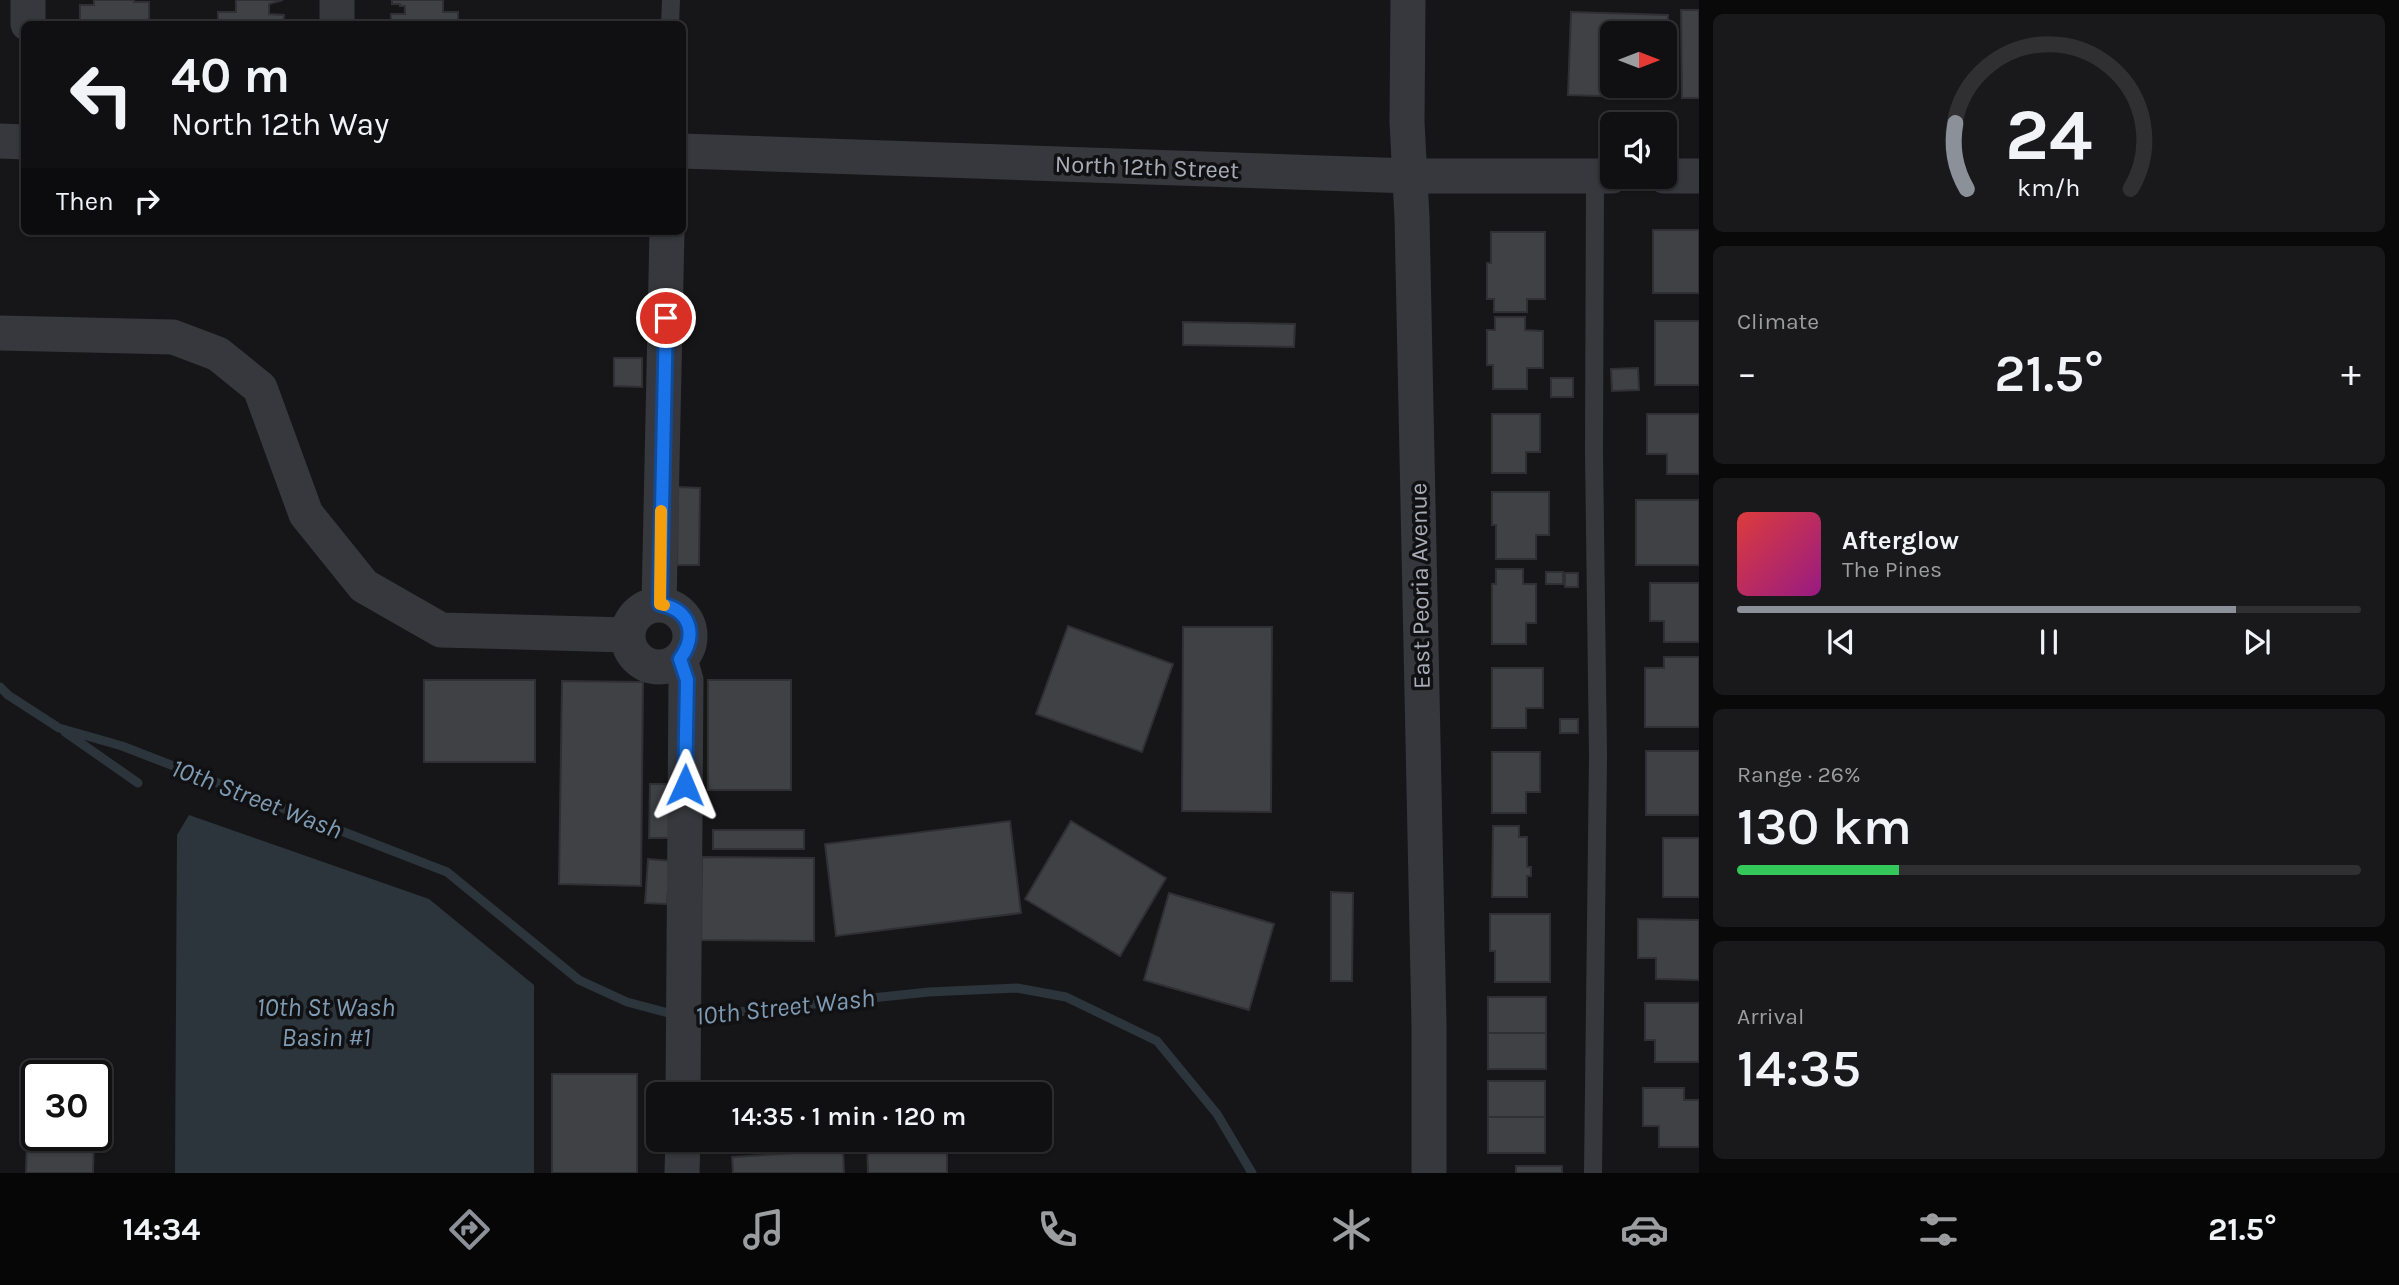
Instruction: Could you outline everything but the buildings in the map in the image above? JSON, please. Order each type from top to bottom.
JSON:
[{"type":"street","points":[[28,0],[28,21]]},
{"type":"street","points":[[337,0],[337,21]]},
{"type":"street","name":"East Peoria Avenue","points":[[1408,0],[1407,122],[1411,176],[1429,1025],[1429,1173]]},
{"type":"street","points":[[0,141],[21,142]]},
{"type":"street","name":"North 12th Street","points":[[686,151],[1411,176],[1600,176]]},
{"type":"street","points":[[1677,176],[1699,176]]},
{"type":"street","points":[[660,604],[667,235]]},
{"type":"street","points":[[0,333],[173,337],[218,354],[260,388],[306,513],[364,586],[441,630],[627,635]]},
{"type":"street","points":[[660,604],[679,611],[690,629],[687,650],[680,659],[661,667],[642,662],[629,645],[627,635],[629,625],[641,609],[660,604]]},
{"type":"street","points":[[680,659],[687,680],[683,1082]]},
{"type":"street","points":[[682,1152],[682,1173]]},
{"type":"lane","points":[[670,21],[671,0]]},
{"type":"lane","points":[[1593,1173],[1598,756],[1594,453],[1604,189]]},
{"type":"water","name":"10th St Wash Basin #1","points":[[189,815],[429,899],[534,985],[534,1173],[175,1173],[177,835]]},
{"type":"waterway","name":"10th Street Wash","points":[[0,687],[59,728],[122,746],[447,872],[579,980],[627,1002],[676,1015]]},
{"type":"waterway","name":"10th Street Wash","points":[[65,732],[138,783]]},
{"type":"waterway","name":"10th Street Wash","points":[[690,1017],[929,992],[1017,988],[1066,997],[1157,1041],[1217,1114],[1252,1173]]},
{"type":"slow traffic","points":[[661,511],[660,604],[664,605]]},
{"type":"route","points":[[666,318],[660,604],[679,611],[690,629],[687,650],[680,659],[687,680],[685,785]]}]
